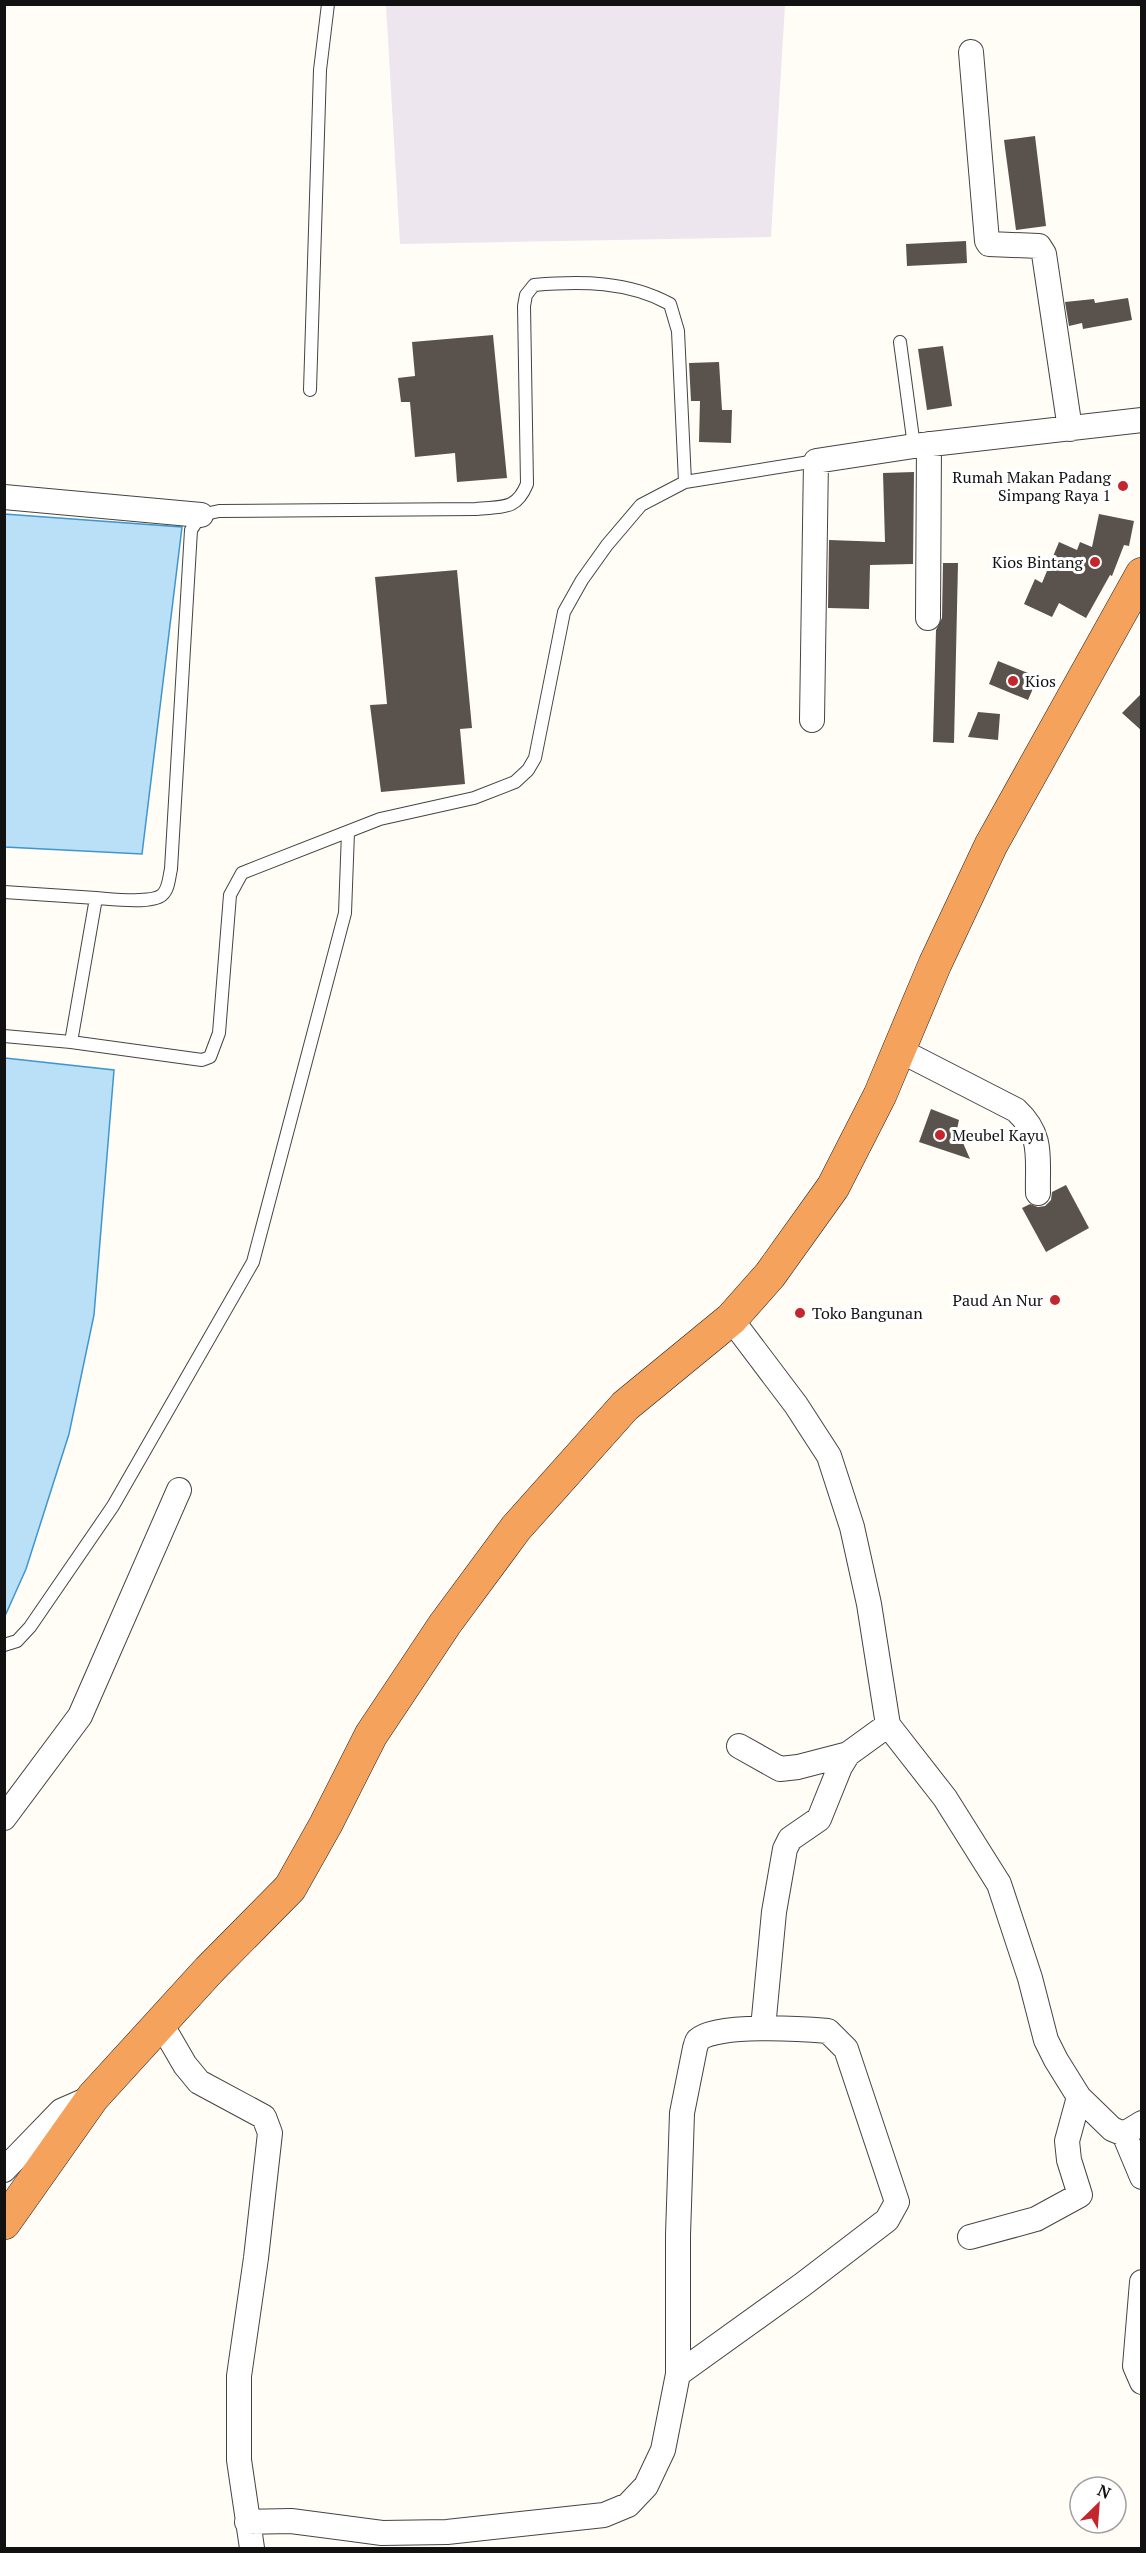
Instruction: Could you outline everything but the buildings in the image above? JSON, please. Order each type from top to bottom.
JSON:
[{"type":"highway","points":[[4,2223],[93,2097],[160,2022],[290,1888],[326,1824],[371,1735],[445,1624],[516,1528],[625,1406],[731,1319],[770,1275],[833,1187],[880,1095],[935,964],[991,845],[1142,574]]},
{"type":"street","points":[[971,52],[987,241],[989,244],[1039,246],[1042,249],[1070,429]]},
{"type":"street","points":[[812,720],[816,461],[922,445],[1142,420]]},
{"type":"street","points":[[922,445],[928,618]]},
{"type":"street","points":[[4,497],[201,515]]},
{"type":"street","points":[[899,1050],[1016,1110],[1029,1122],[1037,1140],[1038,1193]]},
{"type":"street","points":[[731,1319],[796,1405],[829,1456],[852,1527],[867,1593],[888,1725],[945,1798],[999,1884],[1030,1978],[1046,2040],[1066,2079],[1079,2097],[1112,2129],[1133,2128],[1142,2177]]},
{"type":"street","points":[[4,1818],[80,1716],[179,1490]]},
{"type":"street","points":[[739,1746],[780,1769],[798,1767],[848,1754],[888,1725]]},
{"type":"street","points":[[763,2028],[774,1912],[785,1849],[790,1839],[819,1819],[840,1767],[848,1754]]},
{"type":"street","points":[[160,2022],[185,2065],[199,2082],[264,2117],[270,2133],[256,2258],[239,2376],[240,2460],[252,2548]]},
{"type":"street","points":[[247,2522],[291,2521],[382,2533],[447,2532],[504,2537],[604,2515],[628,2505],[646,2486],[663,2450],[678,2374],[681,2113],[694,2048],[699,2040],[711,2034],[763,2028],[828,2031],[846,2049],[897,2202],[887,2220],[802,2285],[678,2374]]},
{"type":"street","points":[[4,2170],[61,2111],[93,2097]]},
{"type":"street","points":[[970,2237],[1036,2219],[1080,2195],[1069,2160],[1066,2141],[1079,2097]]},
{"type":"street","points":[[1142,2282],[1136,2366],[1142,2382]]},
{"type":"lane","points":[[310,390],[320,70],[328,4]]},
{"type":"lane","points":[[4,892],[152,900],[166,890],[171,868],[191,530],[201,515],[219,511],[476,509],[511,505],[521,498],[527,484],[524,306],[526,295],[534,285],[579,281],[649,292],[670,304],[678,331],[685,482]]},
{"type":"lane","points":[[900,342],[922,445]]},
{"type":"lane","points":[[4,1036],[71,1042],[202,1060],[210,1057],[219,1033],[230,896],[242,873],[380,819],[474,798],[515,782],[528,770],[535,758],[564,612],[582,580],[607,544],[640,505],[685,482],[816,461]]},
{"type":"lane","points":[[4,1645],[17,1641],[30,1627],[113,1506],[253,1262],[345,913],[348,832]]},
{"type":"lane","points":[[71,1042],[96,898]]},
{"type":"shaded area","points":[[386,5],[785,5],[771,237],[400,244]]},
{"type":"water","points":[[4,514],[182,527],[142,854],[5,847]]},
{"type":"water","points":[[5,1058],[114,1070],[94,1315],[69,1434],[26,1569],[5,1616]]},
{"type":"place","name":"Rumah Makan Padang Simpang Raya 1","points":[[1123,486]]},
{"type":"place","name":"Kios Bintang","points":[[1095,562]]},
{"type":"place","name":"Kios","points":[[1013,681]]},
{"type":"place","name":"Meubel Kayu","points":[[940,1135]]},
{"type":"place","name":"Paud An Nur","points":[[1055,1300]]},
{"type":"place","name":"Toko Bangunan","points":[[800,1313]]}]
